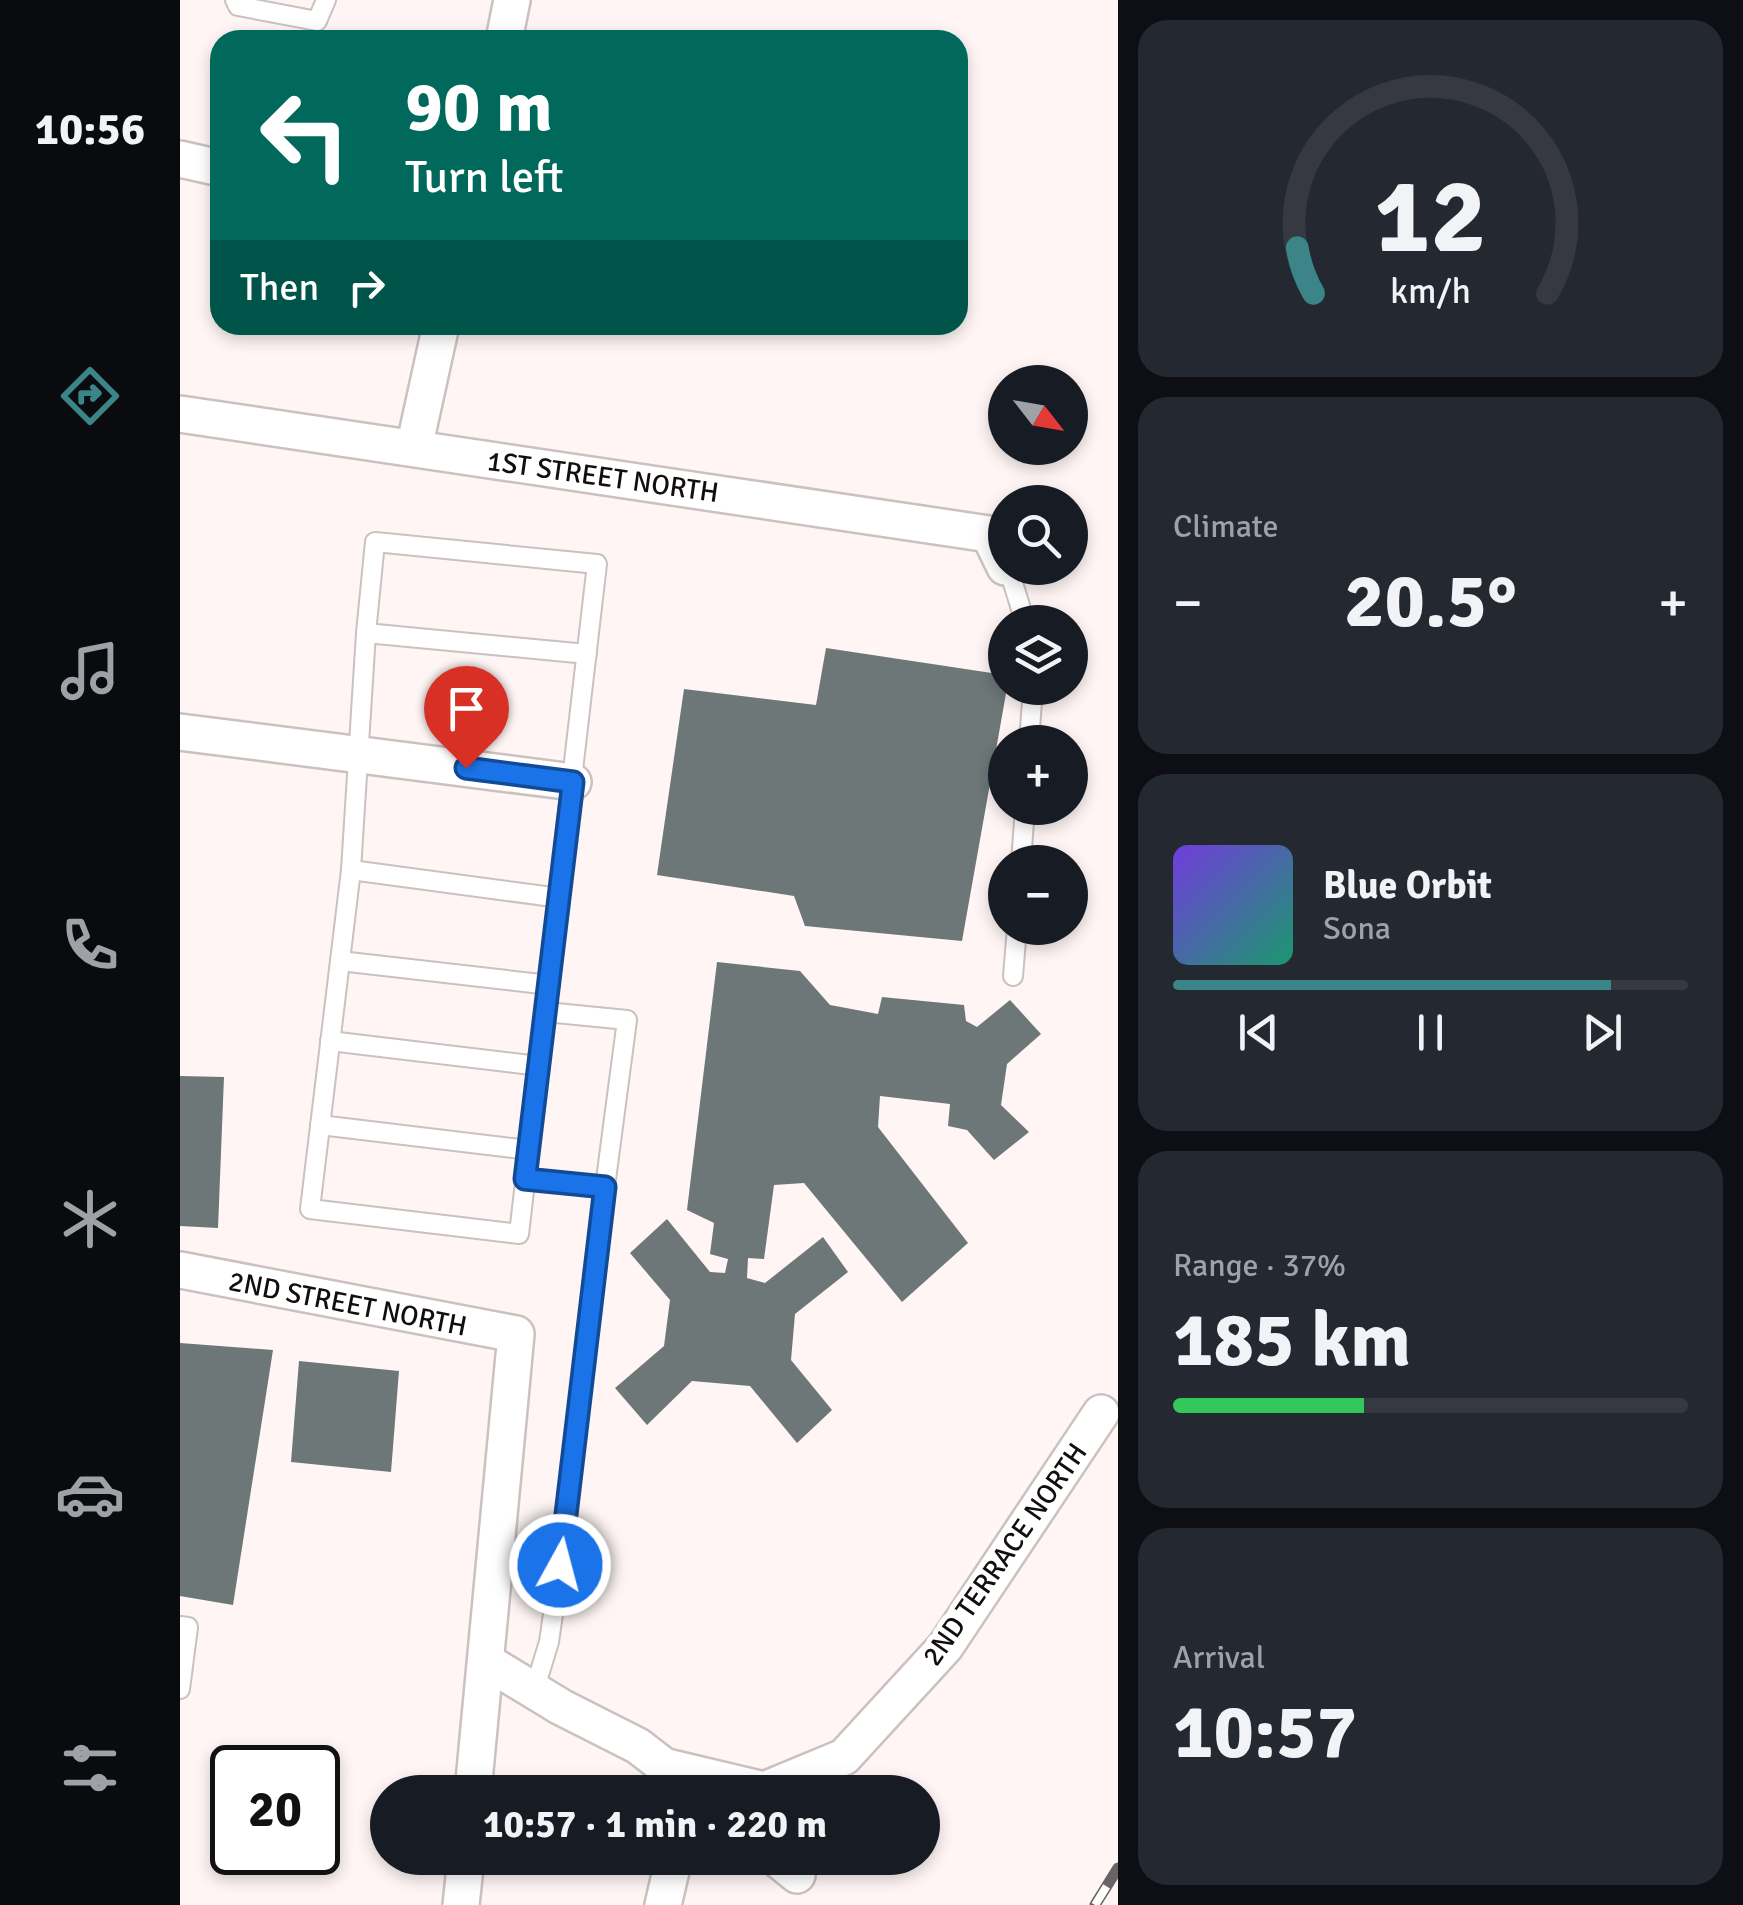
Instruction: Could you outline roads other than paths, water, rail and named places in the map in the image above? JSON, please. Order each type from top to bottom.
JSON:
[{"type":"street","points":[[506,30],[512,0]]},
{"type":"street","points":[[180,159],[210,166]]},
{"type":"street","points":[[414,448],[439,335]]},
{"type":"street","name":"1ST STREET NORTH","points":[[180,414],[988,534]]},
{"type":"street","points":[[180,732],[573,782]]},
{"type":"street","name":"2ND STREET NORTH","points":[[180,1270],[516,1334],[487,1662]]},
{"type":"street","name":"2ND TERRACE NORTH","points":[[802,1775],[844,1758],[945,1647],[1101,1412]]},
{"type":"street","points":[[475,1775],[487,1662],[638,1746],[667,1775]]},
{"type":"street","points":[[461,1905],[464,1875]]},
{"type":"street","points":[[663,1905],[670,1875]]},
{"type":"lane","points":[[235,0],[238,6],[316,21],[326,0]]},
{"type":"lane","points":[[375,542],[597,564],[519,1234],[310,1210],[351,870],[366,634],[375,542]]},
{"type":"lane","points":[[366,634],[587,654]]},
{"type":"lane","points":[[351,870],[560,898]]},
{"type":"lane","points":[[1013,976],[1015,945]]},
{"type":"lane","points":[[340,961],[550,986]]},
{"type":"lane","points":[[534,1691],[549,1642],[560,1565],[626,1020],[546,1012]]},
{"type":"lane","points":[[330,1041],[540,1066]]},
{"type":"lane","points":[[320,1125],[529,1150]]},
{"type":"lane","points":[[525,1179],[605,1187]]},
{"type":"lane","points":[[180,1626],[188,1627],[180,1689]]},
{"type":"railway","points":[[1095,1905],[1118,1868]]}]
